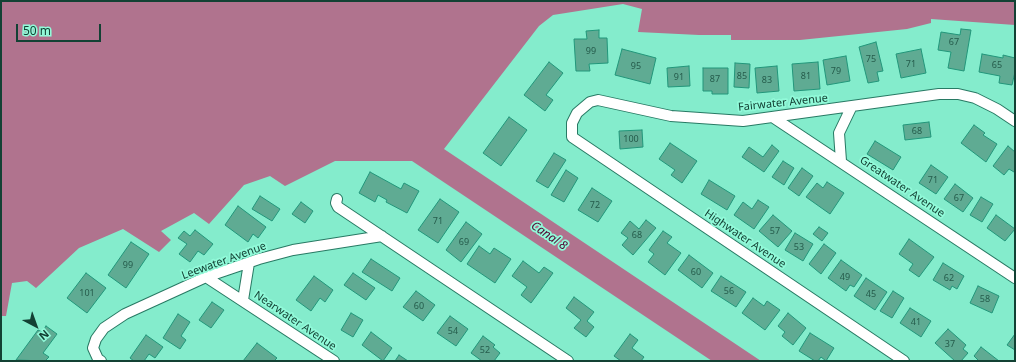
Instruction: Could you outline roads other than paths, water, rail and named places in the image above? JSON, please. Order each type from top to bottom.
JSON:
[{"type":"street","name":"Fairwater Avenue","points":[[572,137],[572,124],[577,113],[590,102],[598,100],[609,101],[671,116],[694,119],[743,121],[851,108],[939,94],[958,94],[975,98],[1015,121]]},
{"type":"street","points":[[841,161],[839,133],[851,108]]},
{"type":"street","name":"Greatwater Avenue","points":[[774,118],[841,161],[1015,278]]},
{"type":"street","name":"Highwater Avenue","points":[[572,137],[904,361]]},
{"type":"street","points":[[337,199],[338,207],[568,361]]},
{"type":"street","name":"Leewater Avenue","points":[[102,361],[98,359],[93,348],[96,339],[104,328],[113,322],[206,278],[293,250],[382,236]]},
{"type":"street","name":"Nearwater Avenue","points":[[243,300],[249,263]]},
{"type":"street","name":"Nearwater Avenue","points":[[206,278],[243,300],[334,361]]},
{"type":"water","name":"Canal 8","points":[[1,1],[1015,1],[1015,25],[931,19],[931,23],[907,29],[800,40],[731,40],[731,35],[638,32],[642,9],[623,4],[553,15],[539,26],[444,149],[761,361],[712,361],[412,161],[335,161],[285,186],[270,176],[244,185],[209,224],[194,213],[161,231],[171,240],[159,252],[123,229],[79,248],[36,288],[27,281],[12,283],[6,316],[1,316]]}]
